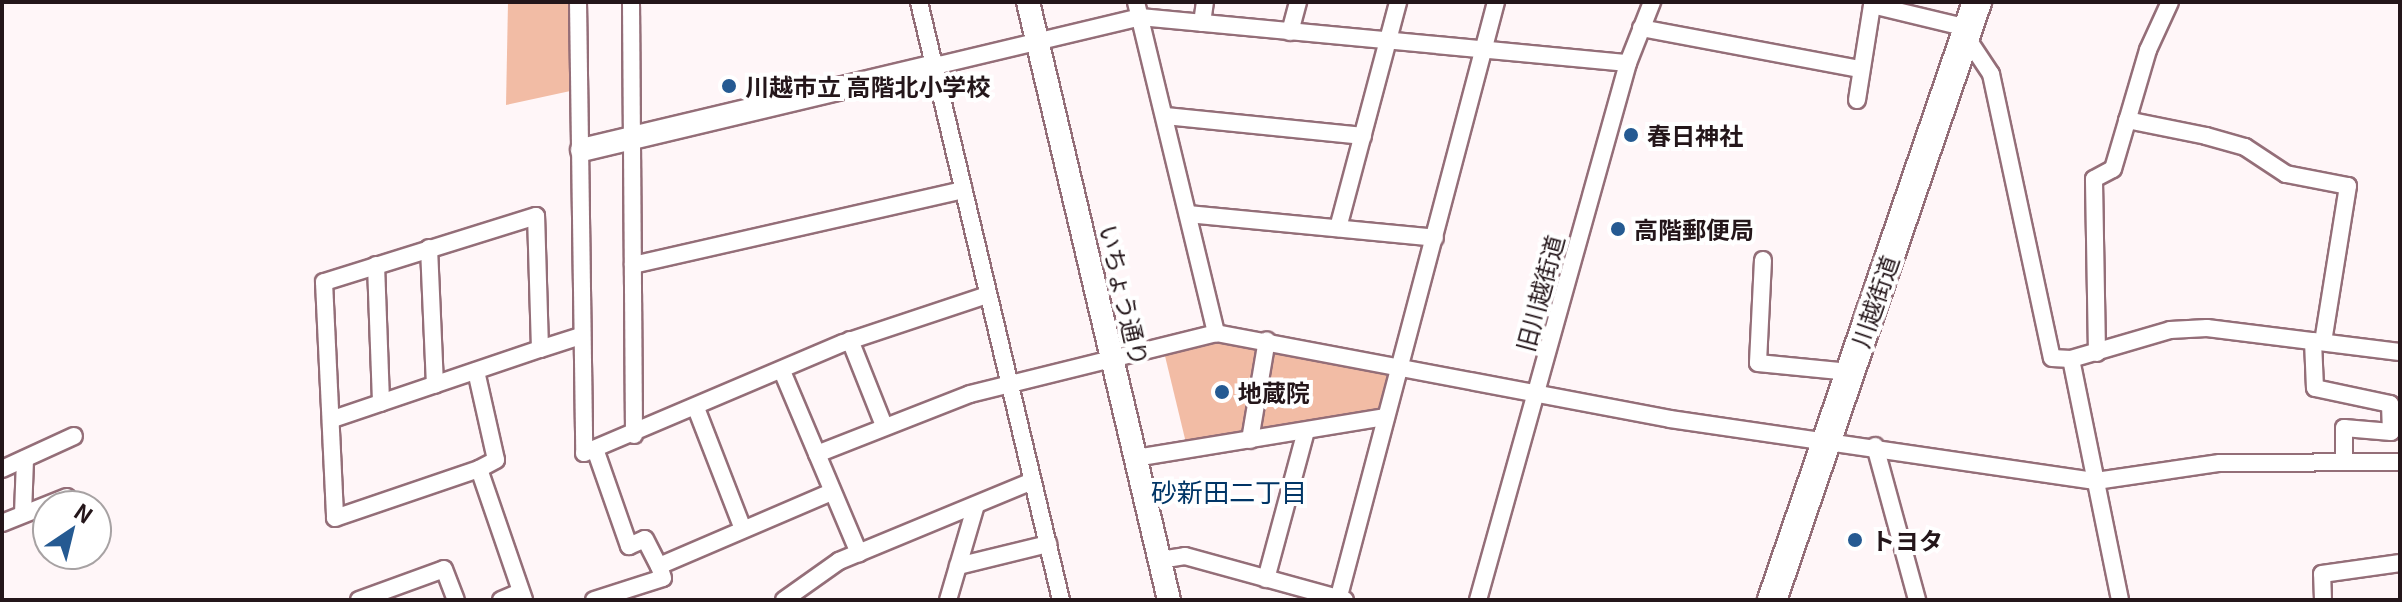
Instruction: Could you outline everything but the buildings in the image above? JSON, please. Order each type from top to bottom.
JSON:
[{"type":"highway","name":"川越街道","points":[[1772,600],[1970,22]]},
{"type":"street","points":[[578,2],[584,453],[634,435],[850,340],[987,295]]},
{"type":"street","points":[[631,2],[634,435]]},
{"type":"street","points":[[919,2],[1048,544],[1057,599]]},
{"type":"street","name":"いちょう通り","points":[[1028,2],[1169,600]]},
{"type":"street","points":[[1202,23],[1205,2]]},
{"type":"street","points":[[1290,32],[1298,2]]},
{"type":"street","points":[[1338,228],[1398,2]]},
{"type":"street","points":[[1160,560],[1185,556],[1340,599],[1496,2]]},
{"type":"street","name":"旧川越街道","points":[[1478,600],[1628,63],[1652,2]]},
{"type":"street","points":[[2097,353],[2094,179],[2113,169],[2127,120],[2170,2]]},
{"type":"street","points":[[1857,100],[1872,5],[1970,22],[1991,74],[2052,358],[2071,359],[2097,353],[2170,330],[2318,341],[2400,352]]},
{"type":"street","points":[[582,150],[1038,42],[1138,10],[1202,23],[1628,63]]},
{"type":"street","points":[[1138,10],[1216,333]]},
{"type":"street","points":[[1641,28],[1860,69]]},
{"type":"street","points":[[1166,116],[1363,136]]},
{"type":"street","points":[[2127,120],[2245,147],[2286,174],[2347,185],[2318,341],[2315,388],[2390,404],[2391,432],[2344,428],[2344,461]]},
{"type":"street","points":[[633,265],[964,190]]},
{"type":"street","points":[[1188,214],[1435,238]]},
{"type":"street","points":[[476,371],[496,460],[479,469],[335,518],[333,419],[324,282],[536,216],[540,349]]},
{"type":"street","points":[[429,248],[435,385]]},
{"type":"street","points":[[1763,260],[1758,363],[1850,372]]},
{"type":"street","points":[[376,265],[381,403]]},
{"type":"street","points":[[817,454],[883,423],[1009,385],[1216,333],[1401,362],[1536,394],[1827,442],[1875,446],[2096,481],[2220,463],[2400,462]]},
{"type":"street","points":[[333,419],[581,336]]},
{"type":"street","points":[[850,340],[883,423]]},
{"type":"street","points":[[1250,440],[1267,340]]},
{"type":"street","points":[[2071,359],[2120,600]]},
{"type":"street","points":[[782,371],[859,553]]},
{"type":"street","points":[[696,408],[743,529]]},
{"type":"street","points":[[1135,458],[1386,417]]},
{"type":"street","points":[[1266,579],[1306,431]]},
{"type":"street","points":[[2,469],[74,436]]},
{"type":"street","points":[[1875,446],[1917,600]]},
{"type":"street","points":[[594,600],[663,578],[645,539],[629,546],[595,449]]},
{"type":"street","points":[[23,514],[25,459]]},
{"type":"street","points":[[479,469],[522,596],[501,600]]},
{"type":"street","points":[[784,600],[859,553],[1032,481]]},
{"type":"street","points":[[659,566],[832,492]]},
{"type":"street","points":[[948,600],[976,505]]},
{"type":"street","points":[[2,523],[32,511]]},
{"type":"street","points":[[958,566],[1048,544]]},
{"type":"street","points":[[2323,600],[2322,574],[2400,563]]},
{"type":"street","points":[[359,600],[444,569],[455,600]]},
{"type":"shaded area","points":[[508,2],[575,2],[575,90],[506,105]]},
{"type":"shaded area","points":[[1217,341],[1258,348],[1247,434],[1186,443],[1165,356]]},
{"type":"shaded area","points":[[1272,351],[1388,370],[1381,413],[1260,433]]},
{"type":"place","name":"川越市立 高階北小学校","points":[[729,86]]},
{"type":"place","name":"春日神社","points":[[1631,135]]},
{"type":"place","name":"高階郵便局","points":[[1618,229]]},
{"type":"place","name":"地蔵院","points":[[1222,392]]},
{"type":"place","name":"トヨタ","points":[[1855,540]]},
{"type":"district","name":"砂新田二丁目","points":[[1229,491]]}]
